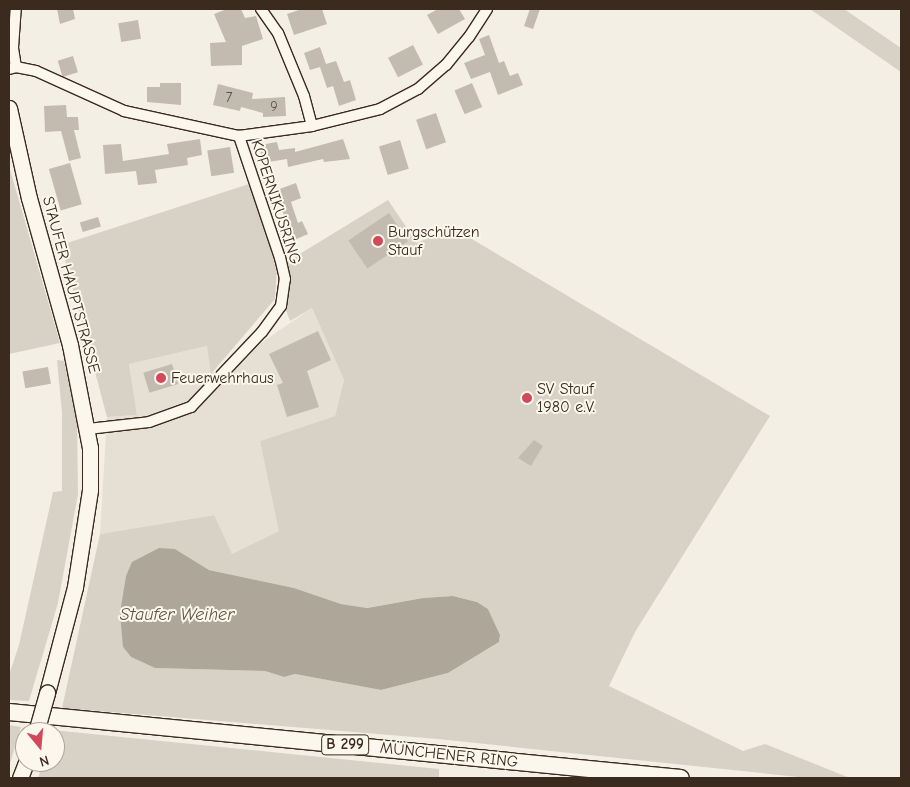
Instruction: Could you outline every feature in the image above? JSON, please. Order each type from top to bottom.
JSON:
[{"type":"main road","name":"MÜNCHENER RING","points":[[9,712],[681,778]]},
{"type":"street","points":[[12,68],[16,9]]},
{"type":"street","points":[[261,9],[278,33],[304,96],[312,126]]},
{"type":"street","name":"KOPERNIKUSRING","points":[[12,68],[36,71],[124,110],[239,136],[312,126],[380,109],[418,89],[446,65],[469,38],[487,9]]},
{"type":"street","name":"STAUFER HAUPTSTRASSE","points":[[9,108],[88,429],[91,472],[75,587],[39,722]]},
{"type":"street","name":"KOPERNIKUSRING","points":[[88,429],[149,422],[191,407],[262,332],[281,306],[284,279],[280,258],[239,136]]},
{"type":"shaded area","points":[[810,9],[844,9],[901,48],[901,72]]},
{"type":"shaded area","points":[[9,166],[60,343],[9,354]]},
{"type":"shaded area","points":[[249,184],[277,268],[275,299],[211,374],[207,346],[129,364],[137,415],[107,417],[61,245]]},
{"type":"shaded area","points":[[388,200],[417,243],[443,232],[460,232],[770,416],[635,632],[609,686],[743,751],[765,744],[850,778],[808,778],[438,739],[62,708],[100,534],[214,515],[232,554],[279,531],[260,441],[335,416],[344,380],[312,308],[290,321],[286,310],[289,293],[285,263]],"holes":[[[175,549],[209,570],[294,588],[341,604],[366,608],[423,598],[453,596],[477,602],[488,609],[500,635],[499,642],[448,673],[381,690],[295,674],[284,677],[265,671],[155,668],[131,657],[123,647],[126,576]]]},
{"type":"shaded area","points":[[312,308],[344,380],[335,416],[260,441],[280,531],[232,554],[213,515],[100,534],[107,417],[137,415],[129,364],[207,346],[217,389],[261,343]]},
{"type":"shaded area","points":[[57,360],[64,361],[77,421],[78,494],[58,603],[29,701],[9,700],[9,675],[19,645],[53,492],[62,491],[62,413]]},
{"type":"shaded area","points":[[9,725],[15,726],[15,747],[9,767]]},
{"type":"shaded area","points":[[65,731],[439,769],[439,778],[38,778],[40,772],[65,772]]},
{"type":"water","name":"Staufer Weiher","points":[[159,548],[175,549],[209,570],[294,588],[341,604],[367,608],[423,598],[453,596],[477,602],[488,609],[500,635],[499,642],[448,673],[381,690],[295,674],[284,677],[265,671],[155,668],[131,657],[123,647],[120,613],[126,576],[132,562]]},
{"type":"building","points":[[57,9],[73,9],[75,19],[60,24]]},
{"type":"building","points":[[227,9],[241,9],[245,18],[256,16],[263,39],[242,46],[242,65],[211,66],[210,43],[226,42],[214,14]]},
{"type":"building","points":[[302,9],[322,9],[327,24],[294,35],[287,14]]},
{"type":"building","points":[[438,9],[459,9],[465,19],[438,34],[427,15]]},
{"type":"building","points":[[530,9],[540,9],[533,29],[524,26]]},
{"type":"building","points":[[138,20],[141,39],[121,42],[118,23]]},
{"type":"building","points":[[489,35],[499,63],[504,61],[510,76],[518,73],[523,85],[498,95],[490,72],[471,79],[464,63],[485,55],[479,39]]},
{"type":"building","points":[[413,45],[423,65],[398,77],[388,58]]},
{"type":"building","points":[[320,47],[326,64],[336,61],[344,82],[350,80],[356,100],[339,106],[333,86],[327,88],[320,67],[310,70],[304,53]]},
{"type":"building","points":[[73,56],[78,72],[63,77],[58,61]]},
{"type":"building","points":[[160,83],[181,83],[181,105],[147,102],[147,87],[160,87]]},
{"type":"building","points":[[472,83],[482,107],[465,114],[455,90]]},
{"type":"building","points":[[218,84],[253,93],[252,99],[285,97],[286,116],[263,117],[263,113],[241,107],[240,111],[213,105]]},
{"type":"building","points":[[66,105],[67,117],[78,117],[79,130],[74,130],[81,158],[69,161],[61,131],[45,132],[44,106]]},
{"type":"building","points":[[436,113],[446,142],[426,149],[416,120]]},
{"type":"building","points":[[200,139],[202,155],[187,158],[188,165],[155,170],[157,183],[138,185],[136,171],[105,174],[103,145],[121,144],[123,161],[169,154],[167,144]]},
{"type":"building","points":[[343,139],[350,159],[324,162],[323,159],[288,167],[287,159],[262,163],[260,145],[277,142],[279,150],[295,148],[295,152]]},
{"type":"building","points":[[400,140],[409,169],[388,175],[379,146]]},
{"type":"building","points":[[230,147],[234,173],[211,176],[207,151]]},
{"type":"building","points":[[70,163],[82,204],[61,210],[49,169]]},
{"type":"building","points":[[296,183],[301,198],[291,202],[298,223],[302,221],[308,234],[294,240],[274,191]]},
{"type":"building","name":"Burgschützen Stauf","points":[[389,213],[408,241],[367,269],[348,240]]},
{"type":"building","points":[[98,217],[101,227],[83,232],[80,223]]},
{"type":"building","points":[[318,331],[331,360],[307,371],[319,407],[287,417],[277,385],[283,383],[269,354]]},
{"type":"building","name":"Feuerwehrhaus","points":[[172,364],[178,384],[149,393],[143,373]]},
{"type":"building","points":[[48,367],[51,384],[25,388],[22,372]]},
{"type":"building","points":[[534,440],[543,446],[531,466],[518,458]]},
{"type":"place","name":"Burgschützen Stauf","points":[[378,241]]},
{"type":"place","name":"Feuerwehrhaus","points":[[161,378]]},
{"type":"place","name":"SV Stauf 1980 e.V.","points":[[527,398]]}]
